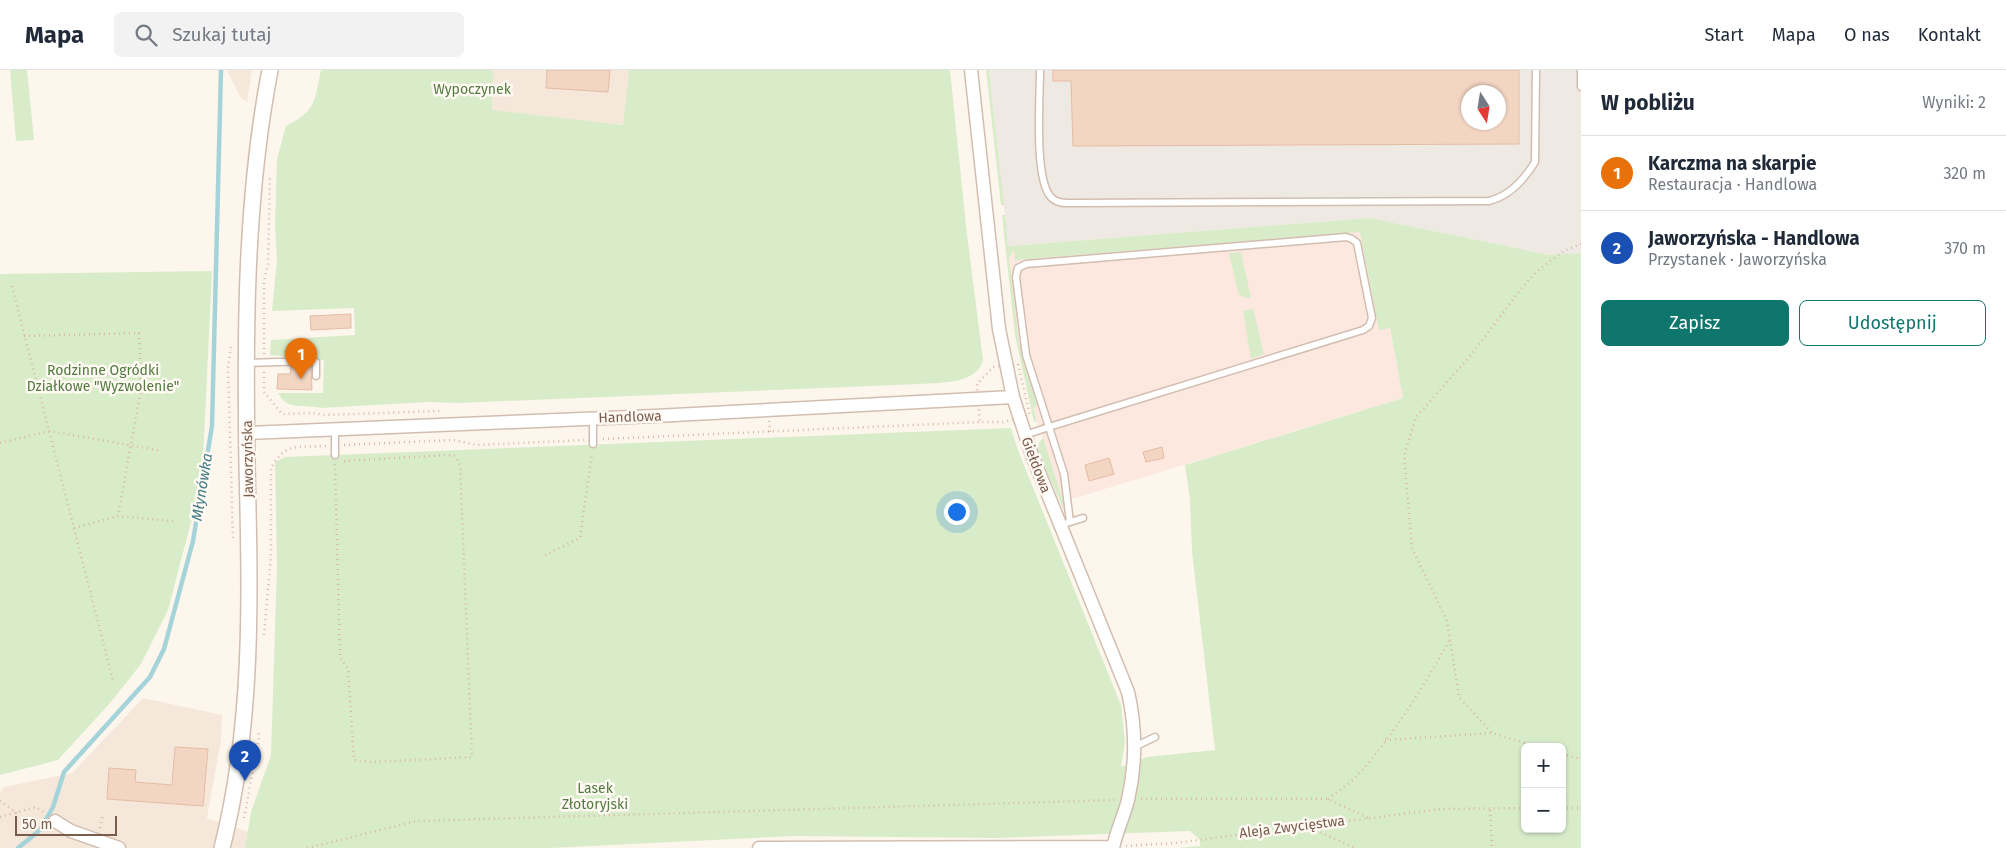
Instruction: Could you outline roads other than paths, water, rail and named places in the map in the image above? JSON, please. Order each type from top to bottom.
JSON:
[{"type":"street","name":"Jaworzyńska","points":[[222,848],[242,725],[249,623],[250,559],[246,363],[251,210],[257,150],[270,70]]},
{"type":"street","name":"Giełdowa","points":[[971,70],[999,329],[1013,397],[1025,435],[1065,524],[1128,692],[1133,716],[1134,747],[1128,799],[1113,847]]},
{"type":"street","name":"Handlowa","points":[[247,433],[1013,397]]},
{"type":"street","points":[[55,821],[71,831],[119,848]]},
{"type":"street","points":[[759,848],[1113,847]]},
{"type":"lane","points":[[1040,70],[1041,170],[1050,197],[1059,202],[1075,203],[1488,201],[1500,199],[1518,184],[1535,162],[1536,70]]},
{"type":"lane","points":[[1581,70],[1581,87]]},
{"type":"lane","points":[[1025,435],[1049,427],[1366,329],[1372,318],[1357,243],[1352,239],[1346,238],[1022,265],[1016,275],[1025,351],[1049,427],[1064,474],[1065,524],[1083,518]]},
{"type":"lane","points":[[246,363],[313,361],[316,362],[316,376]]},
{"type":"lane","points":[[593,418],[593,442]]},
{"type":"lane","points":[[335,429],[335,458]]},
{"type":"lane","points":[[1134,747],[1155,737]]},
{"type":"waterway","name":"Młynówka","points":[[18,848],[40,830],[53,807],[64,772],[150,677],[164,649],[193,541],[212,426],[221,70]]},
{"type":"place","name":"Karczma na skarpie","points":[[301,379]]},
{"type":"place","name":"Jaworzyńska - Handlowa","points":[[245,781]]},
{"type":"park label","name":"Wypoczynek","points":[[472,89]]},
{"type":"park label","name":"Rodzinne Ogródki Działkowe \"Wyzwolenie\"","points":[[103,378]]},
{"type":"park label","name":"Lasek Złotoryjski","points":[[595,796]]}]
